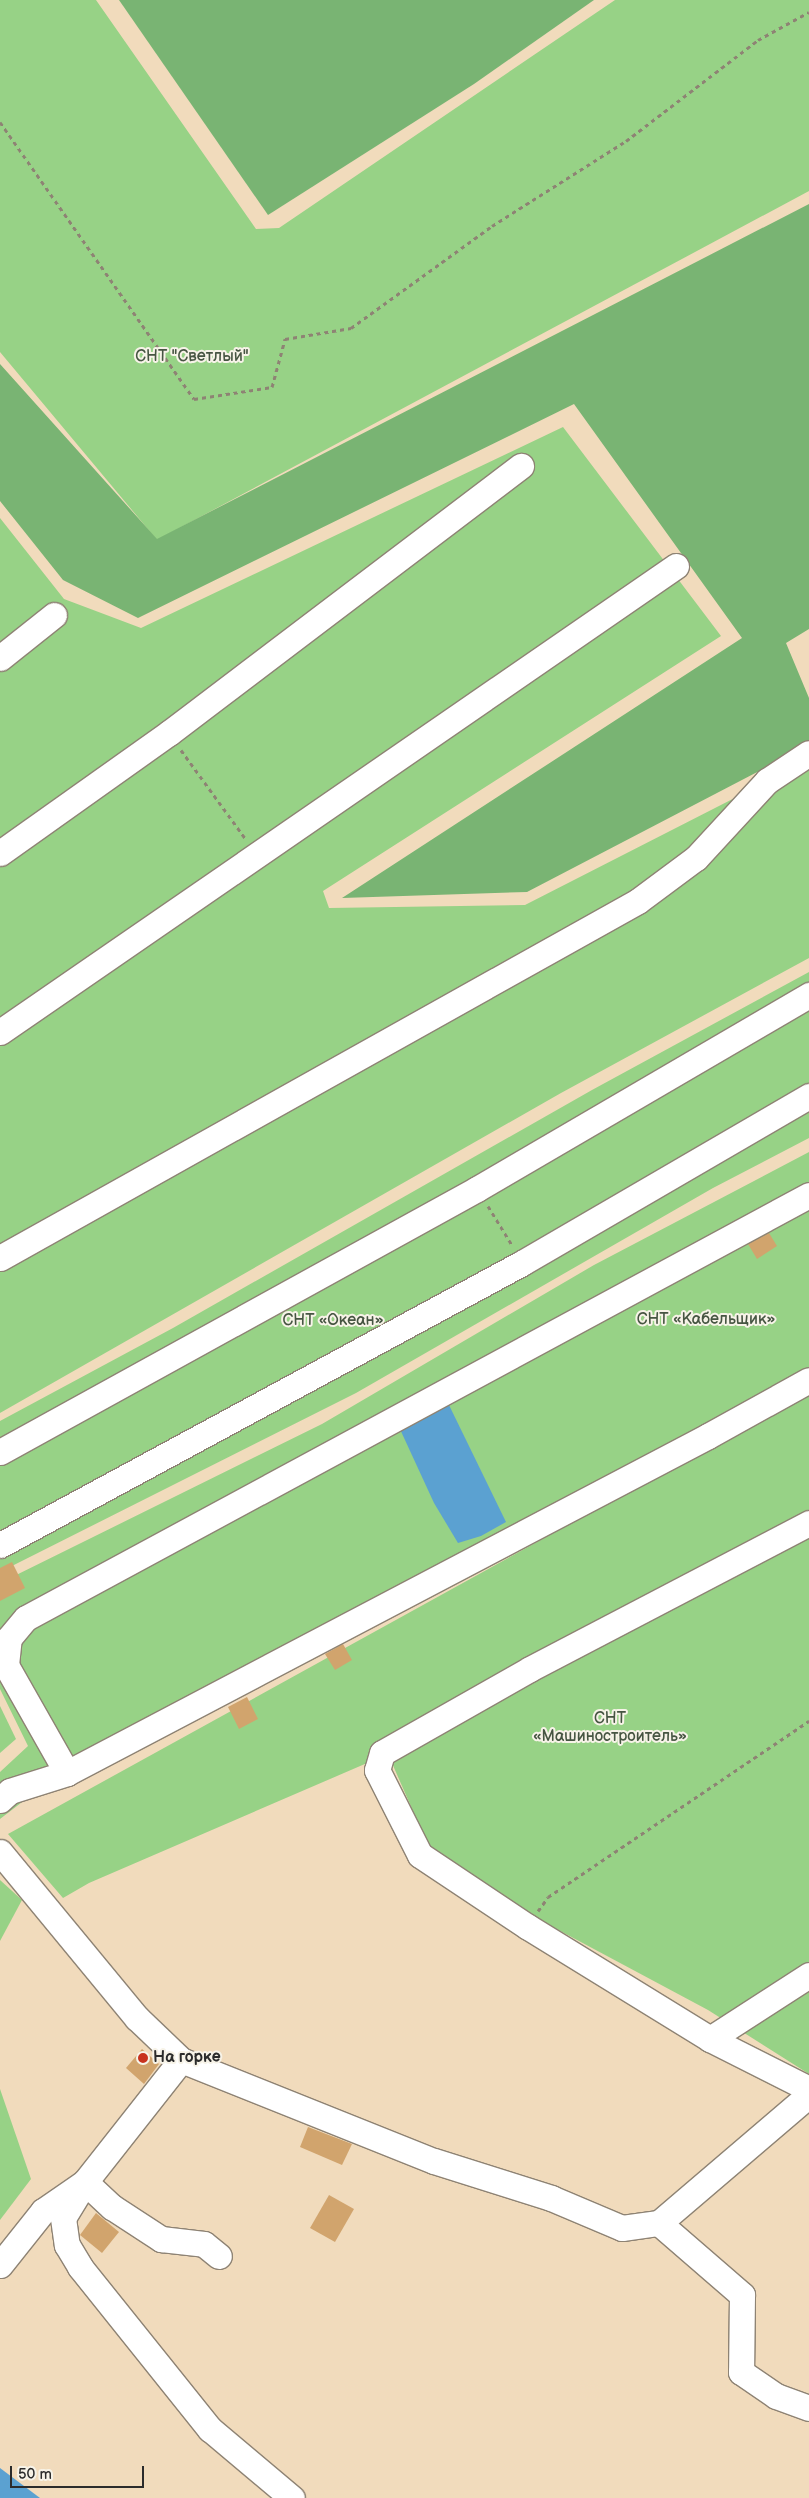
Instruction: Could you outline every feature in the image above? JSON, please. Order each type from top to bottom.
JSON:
[{"type":"street","points":[[0,853],[169,733],[520,466]]},
{"type":"street","points":[[0,1032],[258,857],[676,566]]},
{"type":"street","points":[[0,658],[54,616]]},
{"type":"street","points":[[0,1258],[638,901],[696,858],[767,781],[809,753]]},
{"type":"street","points":[[0,1452],[478,1190],[809,995]]},
{"type":"street","points":[[0,1545],[522,1263],[809,1096]]},
{"type":"street","points":[[67,1773],[6,1665],[9,1638],[26,1618],[809,1195]]},
{"type":"street","points":[[0,1800],[10,1791],[67,1773],[708,1436],[809,1380]]},
{"type":"street","points":[[809,1523],[530,1669],[382,1753],[377,1770],[420,1855],[528,1927],[710,2039],[809,2089]]},
{"type":"street","points":[[0,1852],[137,2018],[181,2060],[434,2161],[551,2198],[622,2228],[659,2223],[809,2095]]},
{"type":"street","points":[[710,2039],[809,1975]]},
{"type":"street","points":[[181,2060],[85,2182],[63,2218],[67,2244],[80,2267],[210,2429],[292,2498]]},
{"type":"street","points":[[85,2182],[112,2208],[162,2239],[204,2244],[219,2256]]},
{"type":"street","points":[[0,2265],[43,2211],[85,2182]]},
{"type":"street","points":[[659,2223],[742,2295],[741,2372],[776,2396],[809,2408]]},
{"type":"path","points":[[0,122],[194,399],[272,387],[285,339],[351,328],[492,226],[626,141],[758,40],[809,12]]},
{"type":"path","points":[[169,733],[258,857]]},
{"type":"path","points":[[478,1190],[522,1263]]},
{"type":"path","points":[[528,1927],[548,1897],[809,1721]]},
{"type":"green space","name":"СНТ \"Светлый\"","points":[[0,0],[96,0],[256,229],[279,228],[615,0],[809,0],[809,191],[157,540],[0,352]]},
{"type":"green space","points":[[119,0],[594,0],[474,84],[268,215]]},
{"type":"green space","points":[[809,204],[809,629],[786,643],[809,698],[809,745],[527,892],[342,898],[742,638],[574,404],[138,618],[63,580],[0,501],[0,364],[157,539]]},
{"type":"green space","points":[[563,427],[721,636],[323,891],[329,908],[525,905],[809,760],[809,958],[561,1093],[0,1413],[0,518],[64,599],[141,628]]},
{"type":"green space","name":"СНТ «Океан»","points":[[809,972],[809,1138],[713,1188],[356,1393],[0,1572],[0,1421],[173,1328],[592,1090]]},
{"type":"green space","name":"СНТ «Кабельщик»","points":[[809,1152],[809,1382],[77,1760],[0,1819],[0,1772],[28,1746],[0,1689],[0,1583],[322,1424],[594,1265]]},
{"type":"green space","name":"СНТ «Машиностроитель»","points":[[809,1392],[809,2074],[708,2010],[549,1925],[430,1850],[388,1754],[89,1883],[63,1898],[8,1834]]},
{"type":"green space","points":[[0,1706],[16,1739],[0,1753]]},
{"type":"green space","points":[[0,1880],[22,1900],[0,1941]]},
{"type":"green space","points":[[0,2089],[31,2179],[0,2220]]},
{"type":"water","points":[[448,1403],[506,1522],[481,1536],[458,1543],[434,1503],[399,1427]]},
{"type":"water","points":[[0,2468],[40,2498],[0,2498]]},
{"type":"building","points":[[769,1233],[777,1246],[757,1259],[748,1244]]},
{"type":"building","points":[[12,1562],[25,1588],[0,1601],[0,1568]]},
{"type":"building","points":[[343,1644],[352,1660],[335,1670],[325,1654]]},
{"type":"building","points":[[247,1697],[258,1719],[239,1729],[228,1707]]},
{"type":"building","name":"На горке","points":[[142,2049],[159,2064],[144,2084],[126,2068]]},
{"type":"building","points":[[308,2127],[352,2144],[342,2165],[300,2147]]},
{"type":"building","points":[[329,2195],[354,2209],[335,2242],[310,2228]]},
{"type":"building","points":[[96,2213],[119,2232],[102,2253],[80,2235]]},
{"type":"place","name":"На горке","points":[[143,2058]]}]
